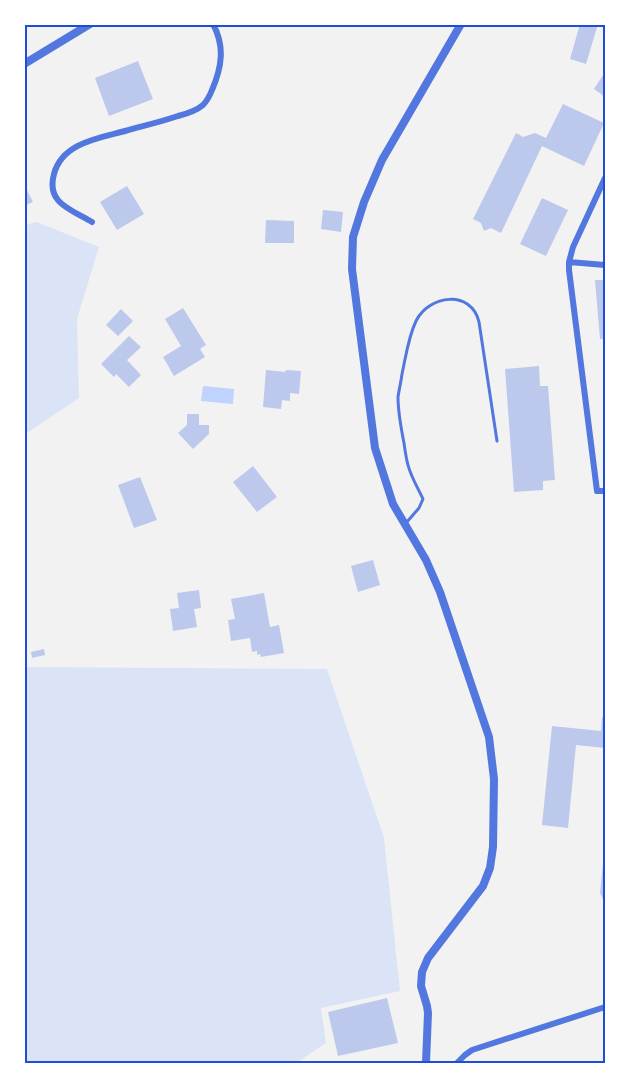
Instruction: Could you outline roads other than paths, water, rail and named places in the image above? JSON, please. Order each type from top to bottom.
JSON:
[{"type":"street","points":[[24,64],[90,24]]},
{"type":"street","points":[[92,222],[62,203],[53,193],[52,184],[57,165],[70,150],[86,142],[185,114],[203,105],[215,83],[221,61],[219,38],[213,24]]},
{"type":"street","points":[[426,1063],[428,1010],[421,986],[421,975],[428,958],[472,902],[487,877],[493,847],[494,779],[486,726],[440,592],[426,560],[393,504],[372,436],[352,269],[352,237],[382,160],[461,24]]},
{"type":"street","points":[[605,178],[573,247],[569,262],[569,278],[597,491],[605,491]]},
{"type":"street","points":[[569,262],[605,265]]},
{"type":"street","points":[[457,1063],[472,1050],[605,1006]]},
{"type":"lane","points":[[405,525],[419,508],[423,499],[408,466],[398,396],[409,340],[417,320],[429,305],[436,301],[458,300],[471,306],[476,314],[497,441]]},
{"type":"water","points":[[203,386],[234,389],[233,404],[201,401]]}]
